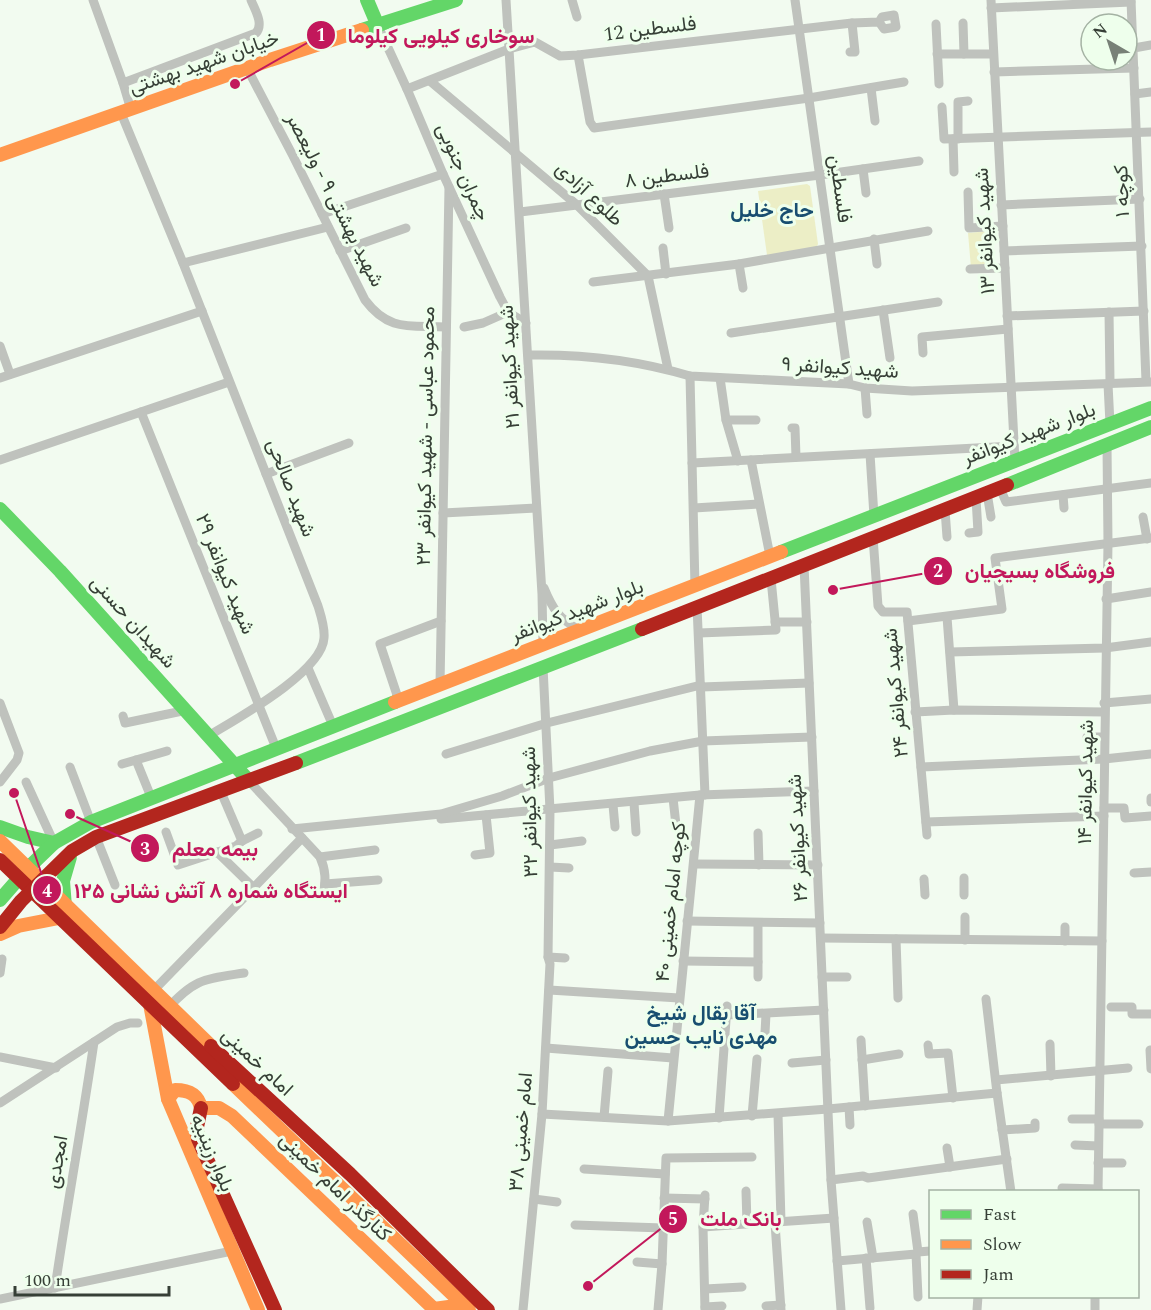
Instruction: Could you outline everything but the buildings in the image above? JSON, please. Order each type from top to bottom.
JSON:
[{"type":"main road","points":[[367,0],[378,26]]},
{"type":"main road","name":"خیابان شهید بهشتی","points":[[0,153],[456,0]]},
{"type":"main road","name":"بلوار شهید کیوانفر","points":[[0,900],[23,873],[54,843],[91,822],[234,764],[695,587],[1151,408]]},
{"type":"main road","name":"بلوار شهید کیوانفر","points":[[0,927],[35,886],[72,851],[96,837],[221,792],[771,579],[1151,427]]},
{"type":"main road","name":"شهیدان حسنی","points":[[0,509],[210,735],[249,781]]},
{"type":"main road","points":[[0,827],[20,835],[54,843]]},
{"type":"main road","name":"امام خمینی","points":[[0,841],[35,886],[152,997],[465,1308]]},
{"type":"main road","points":[[0,934],[62,912],[64,870],[72,851]]},
{"type":"main road","name":"امام خمینی","points":[[0,860],[23,873]]},
{"type":"main road","name":"بلوار زینبیه","points":[[152,997],[168,1099],[258,1310]]},
{"type":"main road","name":"امام خمینی","points":[[165,1011],[350,1174],[488,1310]]},
{"type":"main road","points":[[168,1099],[175,1090],[185,1089],[195,1094],[201,1108]]},
{"type":"main road","name":"بلوار زینبیه","points":[[201,1108],[197,1128],[198,1139],[274,1310]]},
{"type":"main road","name":"کنارگذر امام خمینی","points":[[201,1108],[219,1108],[232,1116],[435,1310],[465,1308]]},
{"type":"street","name":"شهید صالحی","points":[[93,0],[123,83],[126,111],[324,626],[325,639],[319,655],[308,668],[259,705],[210,735]]},
{"type":"street","points":[[123,83],[256,33],[260,24],[251,0]]},
{"type":"street","name":"شهید کیوانفر ۲۱","points":[[506,0],[520,212],[543,644]]},
{"type":"street","points":[[572,0],[577,17]]},
{"type":"street","name":"فلسطین","points":[[795,0],[849,384]]},
{"type":"street","points":[[991,4],[1131,1]]},
{"type":"street","name":"شهید کیوانفر ۱۳","points":[[991,4],[1015,461]]},
{"type":"street","name":"فلسطین 12","points":[[407,89],[509,49],[535,42],[560,56],[578,55],[852,23],[879,22]]},
{"type":"street","points":[[850,52],[855,52],[852,23]]},
{"type":"street","points":[[963,23],[964,54]]},
{"type":"street","points":[[936,24],[939,84]]},
{"type":"street","name":"چمران جنوبی","points":[[378,26],[443,174],[508,312]]},
{"type":"street","points":[[937,54],[993,54]]},
{"type":"street","points":[[578,55],[590,122],[594,128],[809,98],[904,82]]},
{"type":"street","name":"شهید بهشتی ۹ - ولیعصر","points":[[247,69],[365,300],[375,314],[397,324],[446,327]]},
{"type":"street","points":[[994,72],[1079,70]]},
{"type":"street","name":"کوچه ۱","points":[[1134,72],[1149,382]]},
{"type":"street","name":"طلوع آزادی","points":[[430,81],[577,205],[648,276]]},
{"type":"street","points":[[871,88],[875,121]]},
{"type":"street","points":[[1135,94],[1151,92]]},
{"type":"street","points":[[954,172],[958,102],[968,101]]},
{"type":"street","points":[[942,107],[944,139],[998,139],[1151,132]]},
{"type":"street","name":"فلسطین ۸","points":[[520,212],[919,161]]},
{"type":"street","points":[[863,169],[866,194]]},
{"type":"street","points":[[322,214],[443,174]]},
{"type":"street","name":"محمود عباسی - شهید کیوانفر ۲۳","points":[[440,685],[449,187]]},
{"type":"street","points":[[968,192],[969,228],[1002,226]]},
{"type":"street","points":[[664,194],[669,228]]},
{"type":"street","points":[[1001,204],[1140,199]]},
{"type":"street","points":[[183,263],[328,227]]},
{"type":"street","points":[[340,251],[406,228]]},
{"type":"street","points":[[593,282],[739,264],[928,231]]},
{"type":"street","points":[[874,239],[877,264]]},
{"type":"street","points":[[1004,251],[1142,246]]},
{"type":"street","points":[[663,248],[666,274]]},
{"type":"street","points":[[739,264],[743,288]]},
{"type":"street","points":[[970,269],[1005,268]]},
{"type":"street","points":[[648,276],[668,369]]},
{"type":"street","points":[[731,333],[938,302]]},
{"type":"street","points":[[883,310],[890,358]]},
{"type":"street","points":[[0,378],[202,311]]},
{"type":"street","points":[[1007,316],[1144,311]]},
{"type":"street","points":[[464,327],[483,323],[508,312],[526,323]]},
{"type":"street","points":[[1110,312],[1110,381],[1108,384],[1110,424]]},
{"type":"street","points":[[923,353],[922,337],[1008,329]]},
{"type":"street","points":[[0,346],[10,374]]},
{"type":"street","name":"شهید کیوانفر ۹","points":[[528,355],[571,354],[614,359],[668,369],[690,376],[849,384],[865,388],[912,391],[1149,382]]},
{"type":"street","points":[[690,376],[695,587]]},
{"type":"street","points":[[720,378],[726,420],[738,461]]},
{"type":"street","points":[[0,460],[230,382]]},
{"type":"street","points":[[865,388],[867,414]]},
{"type":"street","name":"شهید کیوانفر ۲۹","points":[[141,412],[276,748]]},
{"type":"street","points":[[726,420],[756,420]]},
{"type":"street","points":[[792,428],[795,428],[796,457]]},
{"type":"street","points":[[266,474],[348,442]]},
{"type":"street","name":"شهید کیوانفر ۱۴","points":[[1098,1190],[1108,543],[1107,445]]},
{"type":"street","points":[[692,463],[1014,446]]},
{"type":"street","points":[[870,454],[874,516]]},
{"type":"street","points":[[751,460],[770,556]]},
{"type":"street","points":[[988,493],[1006,502],[1151,483]]},
{"type":"street","points":[[988,493],[991,518]]},
{"type":"street","points":[[969,533],[978,532],[988,493]]},
{"type":"street","points":[[1063,495],[1064,508]]},
{"type":"street","points":[[694,508],[759,504]]},
{"type":"street","points":[[443,513],[536,508]]},
{"type":"street","points":[[945,510],[948,537]]},
{"type":"street","points":[[908,621],[1002,609],[995,558],[1149,538],[1143,517]]},
{"type":"street","name":"شهید کیوانفر ۲۴","points":[[873,537],[878,606],[883,612],[907,612],[927,835]]},
{"type":"street","name":"شهید کیوانفر ۲۶","points":[[804,565],[831,1180],[841,1310]]},
{"type":"street","points":[[540,577],[552,607],[579,630]]},
{"type":"street","points":[[699,633],[776,630],[771,579]]},
{"type":"street","points":[[1106,599],[1151,592]]},
{"type":"street","name":"کوچه امام خمینی ۴۰","points":[[668,1121],[687,921],[702,795],[703,741],[697,606]]},
{"type":"street","points":[[947,617],[954,710]]},
{"type":"street","points":[[399,701],[380,644],[441,621]]},
{"type":"street","points":[[775,622],[807,622]]},
{"type":"street","points":[[950,652],[1105,648],[1151,642]]},
{"type":"street","name":"شهید کیوانفر ۳۲","points":[[543,667],[550,810],[548,957]]},
{"type":"street","points":[[308,668],[333,726]]},
{"type":"street","points":[[446,754],[546,723],[701,686],[809,683]]},
{"type":"street","points":[[915,712],[1104,707],[1151,699]]},
{"type":"street","points":[[0,703],[19,753],[17,760],[0,782]]},
{"type":"street","points":[[123,716],[125,723],[187,710]]},
{"type":"street","points":[[292,829],[458,814],[549,778],[650,751],[703,741],[812,737]]},
{"type":"street","points":[[1087,737],[1104,737]]},
{"type":"street","points":[[122,764],[166,751]]},
{"type":"street","points":[[921,767],[1104,759],[1151,754]]},
{"type":"street","points":[[136,760],[151,797]]},
{"type":"street","points":[[70,767],[91,822]]},
{"type":"street","points":[[249,781],[320,857],[324,868],[323,895]]},
{"type":"street","points":[[26,782],[54,843]]},
{"type":"street","points":[[458,814],[486,815],[702,795],[814,790]]},
{"type":"street","points":[[221,792],[242,841]]},
{"type":"street","points":[[673,798],[676,825]]},
{"type":"street","points":[[1150,798],[1151,802]]},
{"type":"street","points":[[634,802],[636,832]]},
{"type":"street","points":[[613,805],[615,827]]},
{"type":"street","points":[[926,822],[1104,812],[1124,808],[1125,818],[1151,816]]},
{"type":"street","points":[[475,855],[490,853],[486,815]]},
{"type":"street","points":[[166,832],[178,865],[236,846],[258,833]]},
{"type":"street","points":[[758,833],[759,865]]},
{"type":"street","points":[[96,837],[115,885]]},
{"type":"street","points":[[152,997],[302,838]]},
{"type":"street","points":[[550,845],[582,841]]},
{"type":"street","points":[[320,857],[375,850]]},
{"type":"street","points":[[218,852],[254,888]]},
{"type":"street","points":[[693,864],[818,865]]},
{"type":"street","points":[[550,867],[569,868]]},
{"type":"street","points":[[1134,873],[1151,872]]},
{"type":"street","points":[[964,878],[964,895]]},
{"type":"street","points":[[924,879],[925,895]]},
{"type":"street","points":[[325,884],[378,880]]},
{"type":"street","points":[[964,917],[965,940]]},
{"type":"street","points":[[687,921],[820,923]]},
{"type":"street","points":[[758,923],[758,977]]},
{"type":"street","points":[[1065,927],[1065,941]]},
{"type":"street","points":[[821,938],[1102,941]]},
{"type":"street","points":[[896,939],[898,998]]},
{"type":"street","points":[[548,957],[565,958]]},
{"type":"street","name":"امام خمینی ۳۸","points":[[523,1310],[542,1114],[550,964],[548,957]]},
{"type":"street","points":[[0,973],[2,959]]},
{"type":"street","points":[[684,961],[758,962]]},
{"type":"street","points":[[165,1011],[184,991],[201,980],[244,973]]},
{"type":"street","points":[[822,977],[848,977]]},
{"type":"street","points":[[549,990],[679,998]]},
{"type":"street","points":[[986,999],[1011,1190]]},
{"type":"street","points":[[1111,1007],[1132,1007],[1132,1014],[1151,1014]]},
{"type":"street","points":[[719,1118],[727,1011],[766,1014],[824,1010]]},
{"type":"street","points":[[765,1033],[766,1014]]},
{"type":"street","points":[[0,1103],[117,1028],[130,1023],[138,1023]]},
{"type":"street","points":[[861,1040],[865,1106]]},
{"type":"street","name":"امجدی","points":[[55,1288],[94,1042]]},
{"type":"street","points":[[1050,1044],[1051,1076]]},
{"type":"street","points":[[928,1045],[929,1054],[948,1053],[953,1098]]},
{"type":"street","points":[[546,1048],[674,1058]]},
{"type":"street","points":[[1150,1050],[1151,1069]]},
{"type":"street","points":[[862,1060],[899,1054]]},
{"type":"street","points":[[0,1056],[56,1068]]},
{"type":"street","points":[[752,1116],[757,1059]]},
{"type":"street","points":[[792,1063],[826,1060]]},
{"type":"street","points":[[996,1080],[1128,1068]]},
{"type":"street","points":[[604,1117],[608,1071]]},
{"type":"street","points":[[671,1084],[682,1084]]},
{"type":"street","points":[[542,1114],[668,1121],[778,1114],[997,1093]]},
{"type":"street","points":[[849,1107],[850,1125]]},
{"type":"street","points":[[766,1306],[781,1308],[778,1114]]},
{"type":"street","points":[[1072,1119],[1139,1124]]},
{"type":"street","points":[[1002,1130],[1035,1128],[1035,1123]]},
{"type":"street","points":[[1075,1145],[1098,1146]]},
{"type":"street","points":[[947,1148],[950,1167]]},
{"type":"street","points":[[658,1310],[666,1158],[752,1157]]},
{"type":"street","points":[[831,1180],[863,1176],[868,1178],[1007,1159]]},
{"type":"street","points":[[1098,1163],[1122,1163]]},
{"type":"street","points":[[584,1169],[665,1174]]},
{"type":"street","points":[[1062,1188],[1098,1190]]},
{"type":"street","points":[[746,1191],[747,1224]]},
{"type":"street","points":[[664,1198],[705,1197],[703,1227],[705,1309],[722,1306]]},
{"type":"street","points":[[534,1199],[557,1202]]},
{"type":"street","points":[[913,1214],[918,1297]]},
{"type":"street","points":[[703,1227],[834,1218]]},
{"type":"street","points":[[867,1222],[870,1308]]},
{"type":"street","points":[[575,1224],[663,1228]]},
{"type":"street","points":[[0,1299],[232,1251]]},
{"type":"street","points":[[837,1261],[929,1251]]},
{"type":"street","points":[[637,1262],[662,1264]]},
{"type":"street","points":[[705,1289],[742,1287]]},
{"type":"green space","points":[[807,184],[810,186],[818,244],[816,248],[767,255],[758,191]]},
{"type":"green space","points":[[989,231],[992,267],[971,268],[968,233]]},
{"type":"traffic: fast","points":[[367,0],[378,26]]},
{"type":"traffic: fast","points":[[362,30],[456,0]]},
{"type":"traffic: fast","points":[[781,552],[1151,408]]},
{"type":"traffic: fast","points":[[1007,485],[1151,427]]},
{"type":"traffic: fast","points":[[0,509],[60,571],[249,781]]},
{"type":"traffic: fast","points":[[296,763],[642,629]]},
{"type":"traffic: fast","points":[[0,900],[54,843],[91,822],[395,702]]},
{"type":"traffic: fast","points":[[0,827],[54,843]]},
{"type":"traffic: fast","points":[[65,907],[63,881],[70,857]]},
{"type":"traffic: slow","points":[[0,155],[362,30]]},
{"type":"traffic: slow","points":[[395,702],[781,552]]},
{"type":"traffic: slow","points":[[0,841],[211,1046]]},
{"type":"traffic: slow","points":[[0,934],[18,926],[59,918]]},
{"type":"traffic: slow","points":[[150,1004],[168,1099],[258,1310]]},
{"type":"traffic: slow","points":[[233,1084],[469,1310]]},
{"type":"traffic: slow","points":[[168,1099],[175,1090],[185,1091],[195,1096],[201,1108]]},
{"type":"traffic: slow","points":[[201,1108],[219,1108],[232,1116],[434,1309],[463,1305]]},
{"type":"traffic: jam","points":[[642,629],[1007,485]]},
{"type":"traffic: jam","points":[[0,927],[21,901],[72,851],[96,837],[296,763]]},
{"type":"traffic: jam","points":[[0,860],[233,1084]]},
{"type":"traffic: jam","points":[[211,1046],[350,1174],[488,1310]]},
{"type":"traffic: jam","points":[[201,1108],[197,1127],[198,1139],[275,1310]]},
{"type":"place","name":"سوخاری کیلویی کیلوما","points":[[235,84]]},
{"type":"place","name":"فروشگاه بسیجیان","points":[[833,590]]},
{"type":"place","name":"ایستگاه شماره ۸ آتش نشانی ۱۲۵","points":[[14,793]]},
{"type":"place","name":"بیمه معلم","points":[[70,814]]},
{"type":"place","name":"بانک ملت","points":[[588,1286]]},
{"type":"district","name":"حاج خلیل","points":[[772,211]]},
{"type":"district","name":"آقا بقال شیخ مهدی نایب حسین","points":[[701,1026]]}]
